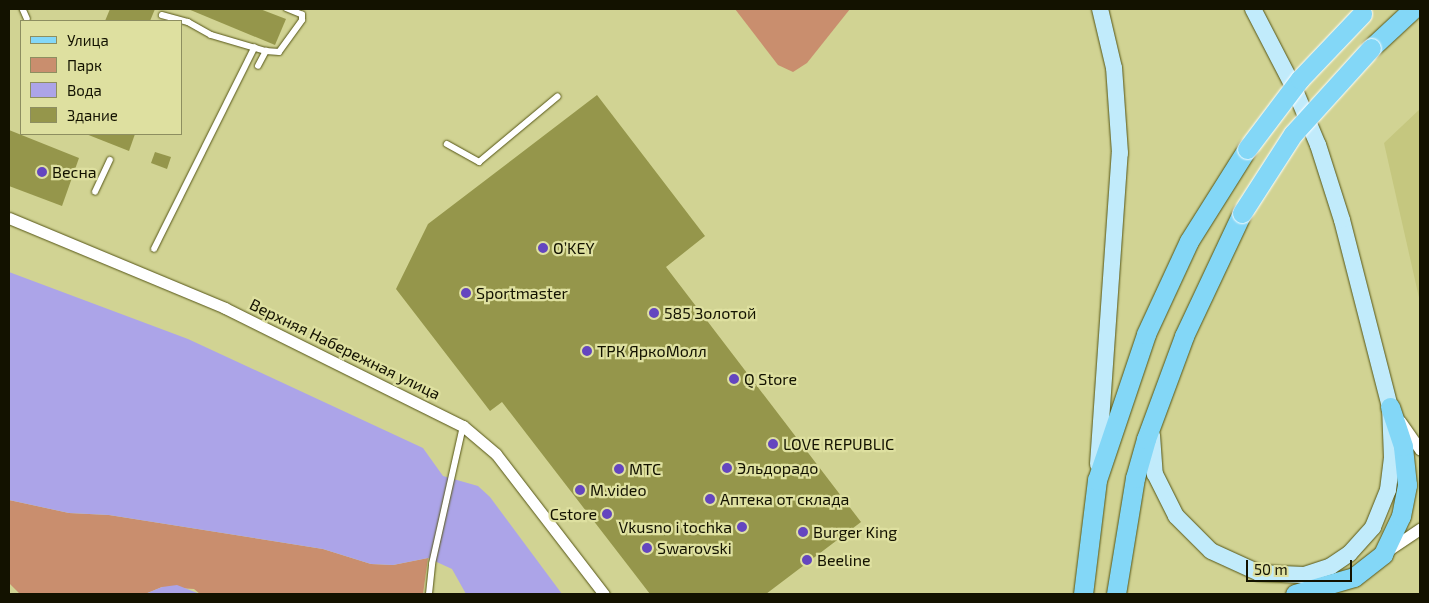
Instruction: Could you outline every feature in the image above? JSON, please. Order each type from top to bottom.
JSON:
[{"type":"main road","points":[[1083,594],[1097,480],[1120,153],[1114,68],[1100,9]]},
{"type":"main road","points":[[1252,9],[1294,88],[1318,145],[1342,220],[1390,407],[1403,446],[1407,485],[1401,516],[1383,554],[1354,577],[1295,594]]},
{"type":"main road","points":[[1116,594],[1135,478],[1184,336],[1242,213],[1293,134],[1371,48],[1413,9]]},
{"type":"main road","points":[[1097,480],[1146,334],[1189,242],[1247,149],[1300,79],[1365,11]]},
{"type":"main road","points":[[1153,425],[1151,456],[1155,474],[1176,516],[1190,534],[1211,551],[1242,568],[1271,575],[1304,575],[1331,566],[1349,554],[1376,522],[1391,474],[1390,407]]},
{"type":"street","name":"Верхняя Набережная улица","points":[[9,218],[226,308],[463,426],[496,454],[604,594]]},
{"type":"street","points":[[1390,407],[1420,450]]},
{"type":"street","points":[[1383,554],[1420,529]]},
{"type":"lane","points":[[23,9],[27,18]]},
{"type":"lane","points":[[182,22],[254,48],[279,52],[302,20],[302,15],[287,9]]},
{"type":"lane","points":[[162,15],[176,20]]},
{"type":"lane","points":[[154,250],[254,48]]},
{"type":"lane","points":[[258,66],[266,51]]},
{"type":"lane","points":[[447,144],[479,162],[557,97]]},
{"type":"lane","points":[[95,192],[110,160]]},
{"type":"lane","points":[[429,594],[432,564],[463,426]]},
{"type":"shaded area","points":[[1420,109],[1420,302],[1384,143]]},
{"type":"green space","points":[[735,9],[850,9],[807,63],[793,72],[778,65]]},
{"type":"green space","points":[[9,500],[69,513],[109,515],[323,549],[371,564],[393,565],[428,558],[423,594],[200,594],[194,589],[162,587],[145,594],[20,594],[9,583]]},
{"type":"water","points":[[9,272],[188,339],[423,448],[443,476],[478,486],[490,497],[562,594],[466,594],[452,569],[428,558],[393,565],[371,564],[323,549],[109,515],[69,513],[9,500]]},
{"type":"water","points":[[177,585],[200,594],[145,594],[162,587]]},
{"type":"building","points":[[110,9],[155,9],[150,20],[105,20]]},
{"type":"building","points":[[188,9],[260,9],[286,19],[275,45]]},
{"type":"building","name":"ТРК ЯркоМолл","points":[[597,95],[705,236],[666,267],[861,522],[766,594],[650,594],[502,402],[490,411],[396,289],[428,224]]},
{"type":"building","name":"Весна","points":[[9,130],[79,158],[62,206],[9,186]]},
{"type":"building","points":[[89,135],[135,135],[129,151]]},
{"type":"building","points":[[155,152],[171,157],[167,169],[151,163]]},
{"type":"place","name":"Весна","points":[[42,172]]},
{"type":"place","name":"O’KEY","points":[[543,248]]},
{"type":"place","name":"Sportmaster","points":[[466,293]]},
{"type":"place","name":"585 Золотой","points":[[654,313]]},
{"type":"place","name":"ТРК ЯркоМолл","points":[[587,351]]},
{"type":"place","name":"Q Store","points":[[734,379]]},
{"type":"place","name":"LOVE REPUBLIC","points":[[773,444]]},
{"type":"place","name":"Эльдорадо","points":[[727,468]]},
{"type":"place","name":"МТС","points":[[619,469]]},
{"type":"place","name":"M.video","points":[[580,490]]},
{"type":"place","name":"Аптека от склада","points":[[710,499]]},
{"type":"place","name":"Cstore","points":[[607,514]]},
{"type":"place","name":"Vkusno i tochka","points":[[742,527]]},
{"type":"place","name":"Burger King","points":[[803,532]]},
{"type":"place","name":"Swarovski","points":[[647,548]]},
{"type":"place","name":"Beeline","points":[[807,560]]}]
